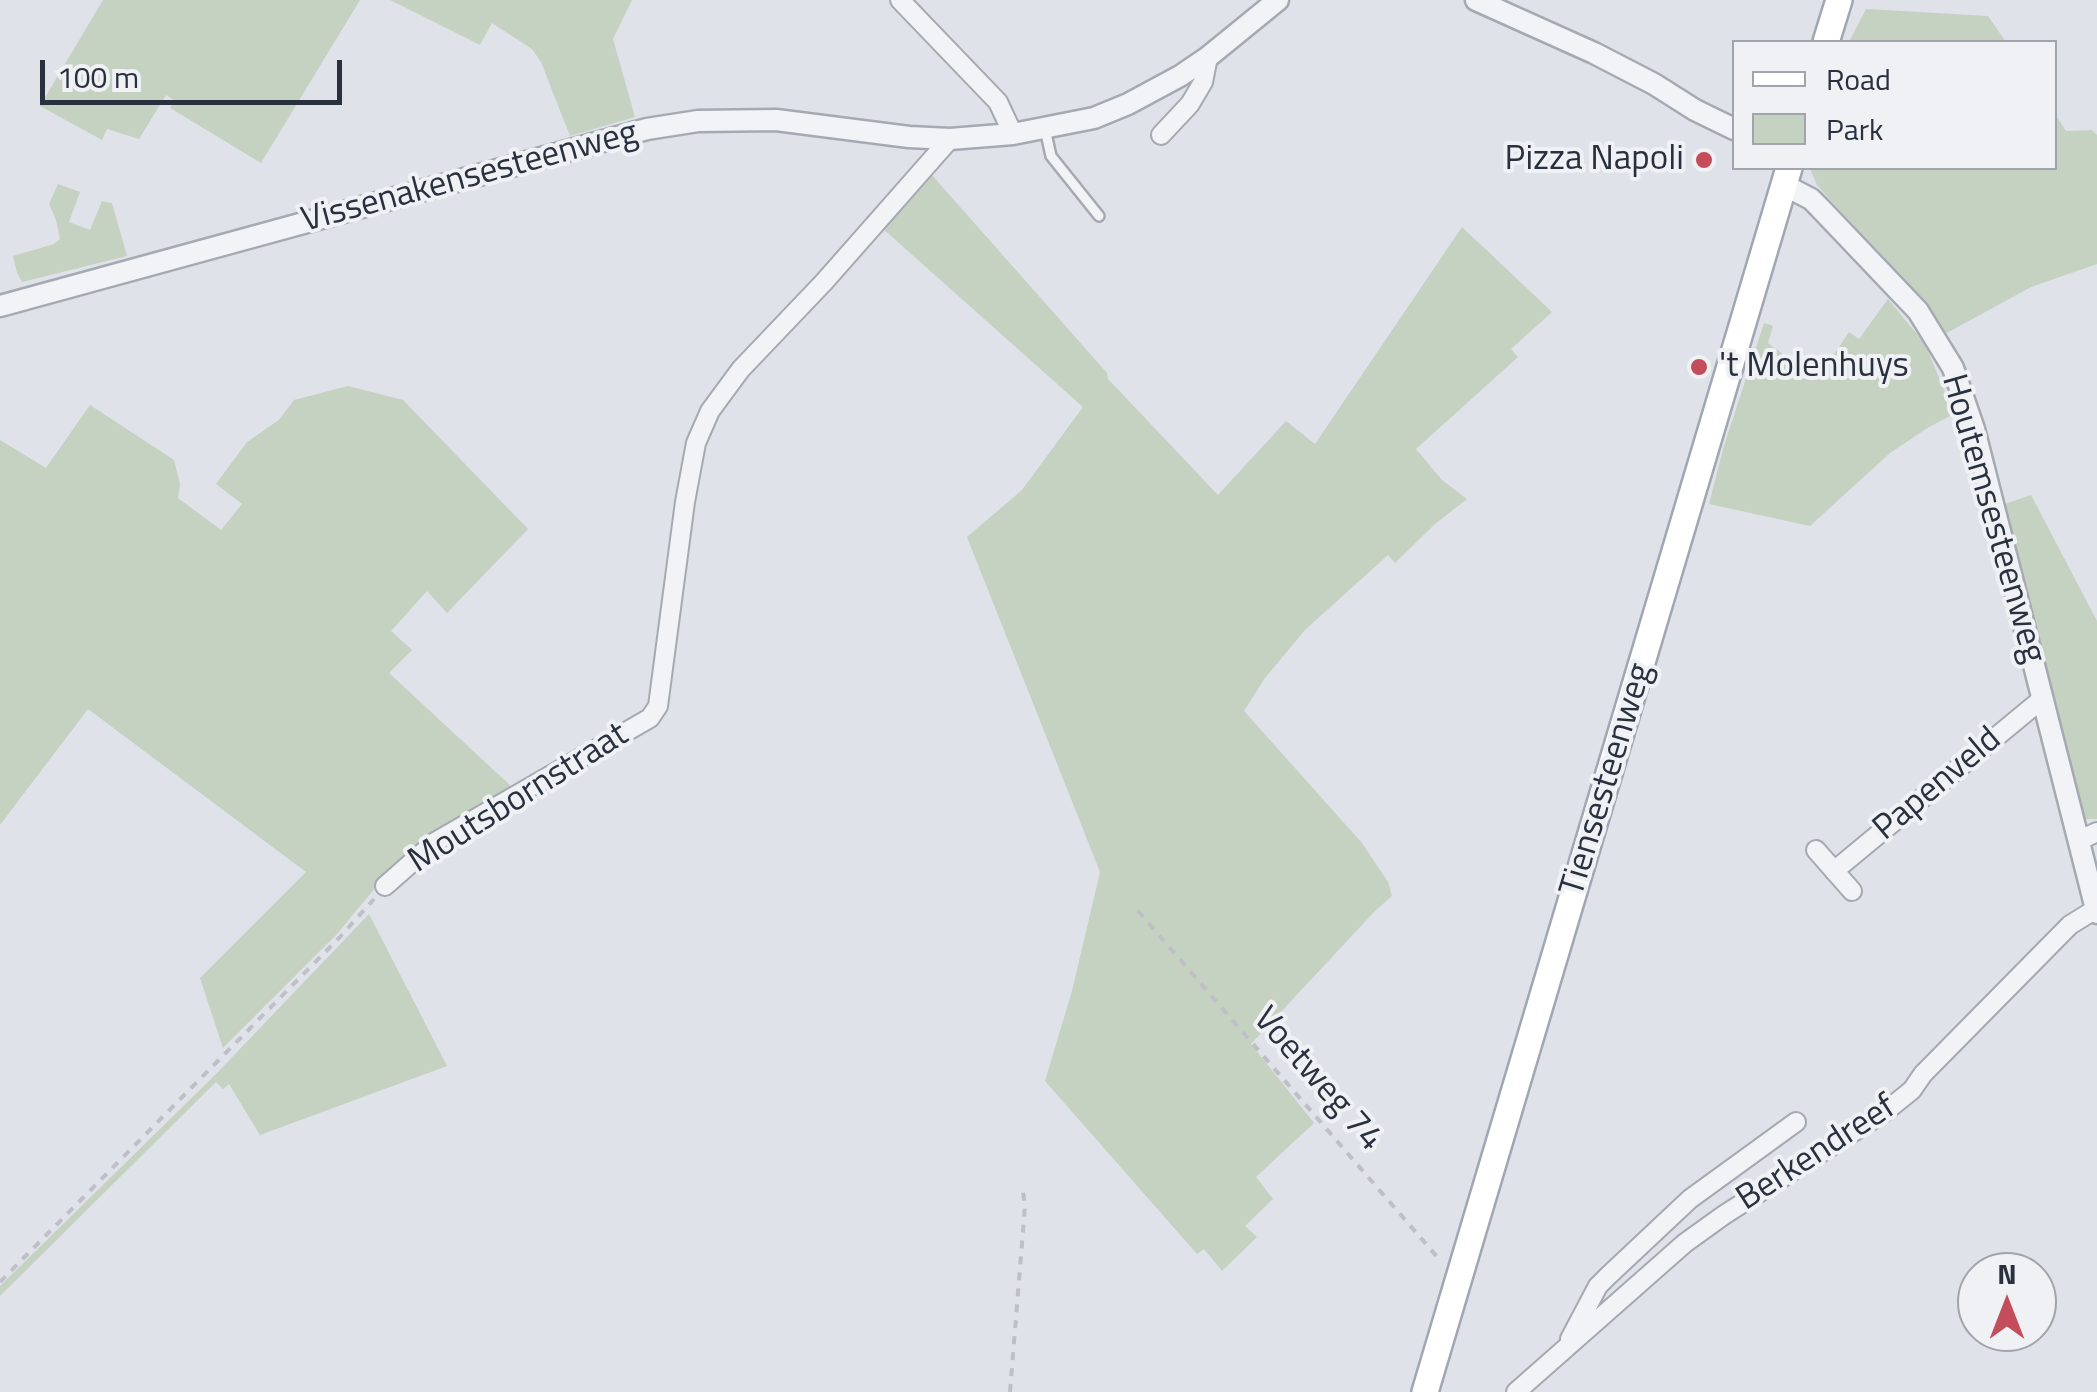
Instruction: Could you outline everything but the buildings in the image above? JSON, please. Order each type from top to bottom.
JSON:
[{"type":"main road","points":[[1827,40],[1839,0]]},
{"type":"main road","name":"Tiensesteenweg","points":[[1426,1392],[1787,176]]},
{"type":"street","points":[[900,0],[998,102],[1012,134]]},
{"type":"street","name":"Vissenakensesteenweg","points":[[0,306],[647,130],[698,121],[776,120],[950,139],[1045,130],[1094,118],[1180,76],[1278,0]]},
{"type":"street","points":[[1476,0],[1594,53],[1732,128]]},
{"type":"street","points":[[1161,135],[1204,82],[1208,57]]},
{"type":"street","name":"Moutsbornstraat","points":[[385,886],[436,842],[650,718],[658,706],[696,443],[710,411],[741,370],[950,139]]},
{"type":"street","name":"Houtemsesteenweg","points":[[1787,176],[1918,311],[1953,368],[1974,429],[2042,699],[2088,836],[2096,911]]},
{"type":"street","name":"Papenveld","points":[[1834,871],[2042,699]]},
{"type":"street","points":[[1816,850],[1852,892]]},
{"type":"street","name":"Berkendreef","points":[[1516,1392],[1685,1243],[1912,1090],[1923,1074],[2070,925],[2096,911]]},
{"type":"street","name":"Berkendreef","points":[[1568,1344],[1585,1308],[1608,1276],[1690,1199],[1796,1122]]},
{"type":"lane","points":[[1045,130],[1051,156],[1099,216]]},
{"type":"path","name":"Moutsbornstraat","points":[[0,1282],[340,938],[385,886]]},
{"type":"path","name":"Voetweg 74","points":[[1138,911],[1458,1281]]},
{"type":"path","points":[[1010,1392],[1025,1206],[1022,1185]]},
{"type":"green space","points":[[103,0],[360,0],[261,163],[170,108],[174,100],[166,95],[139,139],[107,129],[102,140],[40,106]]},
{"type":"green space","points":[[390,0],[632,0],[613,39],[635,117],[570,136],[541,62],[532,49],[492,23],[480,45]]},
{"type":"green space","points":[[1866,9],[1988,16],[2005,40],[1850,40]]},
{"type":"green space","points":[[2057,117],[2066,131],[2092,130],[2097,135],[2097,264],[2031,287],[1945,334],[1923,303],[1817,185],[1811,171],[2057,170]]},
{"type":"green space","points":[[931,174],[1107,373],[1108,379],[1218,495],[1286,421],[1315,444],[1462,227],[1552,312],[1511,349],[1518,357],[1416,449],[1442,480],[1467,499],[1395,563],[1388,555],[1305,630],[1265,678],[1244,711],[1362,843],[1388,882],[1392,896],[1251,1044],[1314,1123],[1256,1177],[1273,1199],[1245,1226],[1257,1237],[1222,1271],[1204,1249],[1197,1254],[1045,1081],[1072,991],[1100,872],[967,537],[1022,490],[1083,407],[881,227]]},
{"type":"green space","points":[[58,184],[80,192],[69,222],[90,230],[102,201],[112,203],[127,256],[22,282],[13,256],[60,239],[49,204]]},
{"type":"green space","points":[[1888,299],[1925,344],[1954,414],[1890,453],[1810,526],[1709,504],[1764,323],[1773,326],[1768,343],[1817,380],[1849,332],[1859,339]]},
{"type":"green space","points":[[348,386],[403,400],[528,529],[447,613],[427,591],[391,631],[412,650],[389,673],[512,787],[451,823],[394,865],[337,934],[223,1048],[200,978],[306,872],[88,709],[0,825],[0,440],[46,468],[90,405],[174,460],[180,484],[178,498],[221,530],[242,504],[216,484],[247,442],[279,420],[294,400]]},
{"type":"green space","points":[[2031,495],[2097,621],[2097,819],[2085,819],[2005,504]]},
{"type":"green space","points":[[369,914],[447,1066],[260,1135],[229,1084],[223,1089],[216,1082],[0,1296],[0,1286],[217,1073]]},
{"type":"place","name":"Pizza Napoli","points":[[1704,160]]},
{"type":"place","name":"'t Molenhuys","points":[[1699,367]]}]
